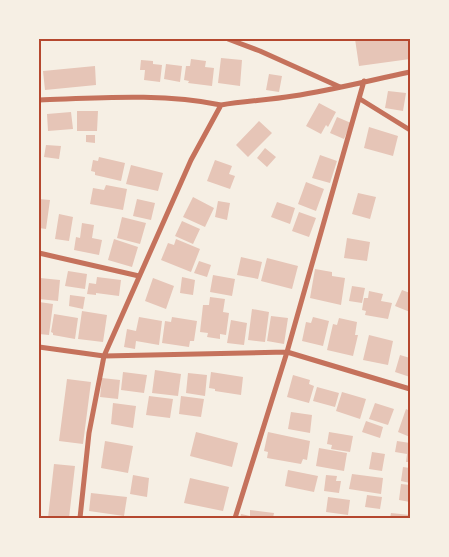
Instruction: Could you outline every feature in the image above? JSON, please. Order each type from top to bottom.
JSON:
[{"type":"street","points":[[228,39],[260,51],[342,88]]},
{"type":"street","points":[[39,100],[106,98],[181,99],[221,105],[342,88],[410,72]]},
{"type":"street","points":[[235,518],[287,352],[364,82]]},
{"type":"street","points":[[360,99],[410,130]]},
{"type":"street","points":[[80,518],[90,433],[104,356],[191,160],[221,105]]},
{"type":"street","points":[[39,252],[139,276]]},
{"type":"street","points":[[39,346],[104,356],[287,352],[410,389]]},
{"type":"building","points":[[355,39],[409,39],[410,59],[359,66]]},
{"type":"building","points":[[221,58],[242,60],[240,86],[218,83]]},
{"type":"building","points":[[191,59],[206,61],[205,67],[214,68],[212,86],[188,83],[189,81],[184,80],[186,66],[190,66]]},
{"type":"building","points":[[141,60],[153,61],[153,64],[162,65],[160,82],[144,80],[145,70],[140,70]]},
{"type":"building","points":[[166,64],[182,66],[180,82],[164,79]]},
{"type":"building","points":[[95,66],[96,85],[45,90],[43,71]]},
{"type":"building","points":[[269,74],[282,76],[279,92],[266,90]]},
{"type":"building","points":[[388,91],[406,93],[403,111],[385,108]]},
{"type":"building","points":[[319,103],[336,112],[328,127],[326,125],[321,134],[306,126]]},
{"type":"building","points":[[77,111],[98,111],[97,131],[77,131]]},
{"type":"building","points":[[71,112],[73,129],[48,131],[47,114]]},
{"type":"building","points":[[337,117],[351,123],[344,139],[330,133]]},
{"type":"building","points":[[259,121],[272,133],[248,157],[236,145]]},
{"type":"building","points":[[369,127],[398,136],[393,156],[364,148]]},
{"type":"building","points":[[86,135],[95,135],[95,143],[86,142]]},
{"type":"building","points":[[46,145],[61,146],[59,159],[44,157]]},
{"type":"building","points":[[265,148],[276,157],[267,167],[257,158]]},
{"type":"building","points":[[320,155],[337,161],[330,183],[312,178]]},
{"type":"building","points":[[99,157],[125,163],[121,181],[95,175],[95,172],[91,171],[93,160],[98,161]]},
{"type":"building","points":[[215,160],[232,166],[229,174],[235,176],[230,189],[207,181]]},
{"type":"building","points":[[131,165],[163,173],[158,191],[126,184]]},
{"type":"building","points":[[306,182],[324,189],[316,211],[298,204]]},
{"type":"building","points":[[106,185],[127,189],[123,210],[90,204],[93,188],[104,190]]},
{"type":"building","points":[[358,193],[376,197],[370,219],[352,214]]},
{"type":"building","points":[[193,197],[214,208],[205,227],[183,217]]},
{"type":"building","points":[[39,199],[50,200],[46,229],[39,228]]},
{"type":"building","points":[[137,199],[155,203],[151,220],[133,216]]},
{"type":"building","points":[[218,201],[230,203],[227,220],[215,217]]},
{"type":"building","points":[[277,202],[295,208],[290,224],[271,217]]},
{"type":"building","points":[[299,212],[316,218],[309,237],[292,231]]},
{"type":"building","points":[[59,214],[73,217],[69,241],[55,239]]},
{"type":"building","points":[[122,217],[146,223],[140,244],[117,238]]},
{"type":"building","points":[[182,221],[200,229],[193,244],[175,236]]},
{"type":"building","points":[[82,223],[94,225],[92,238],[102,240],[99,255],[74,250],[76,237],[80,238]]},
{"type":"building","points":[[347,238],[370,242],[367,261],[344,258]]},
{"type":"building","points":[[114,239],[138,247],[132,267],[108,260]]},
{"type":"building","points":[[176,239],[200,249],[191,272],[161,260],[168,243],[174,245]]},
{"type":"building","points":[[241,257],[262,262],[258,279],[237,275]]},
{"type":"building","points":[[267,258],[298,266],[292,289],[261,281]]},
{"type":"building","points":[[199,261],[211,265],[207,277],[194,273]]},
{"type":"building","points":[[315,269],[332,272],[332,276],[345,278],[341,305],[310,298]]},
{"type":"building","points":[[68,271],[87,274],[85,289],[65,286]]},
{"type":"building","points":[[213,275],[235,279],[232,296],[210,292]]},
{"type":"building","points":[[97,277],[121,280],[119,296],[96,293],[96,295],[87,294],[89,283],[96,284]]},
{"type":"building","points":[[182,277],[195,280],[193,295],[180,293]]},
{"type":"building","points":[[40,278],[60,280],[58,301],[39,299]]},
{"type":"building","points":[[153,278],[174,286],[166,309],[145,301]]},
{"type":"building","points":[[352,286],[365,288],[362,303],[349,301]]},
{"type":"building","points":[[402,290],[410,293],[410,312],[395,306]]},
{"type":"building","points":[[369,291],[383,294],[381,301],[392,303],[388,319],[365,315],[366,311],[362,310],[364,298],[368,298]]},
{"type":"building","points":[[70,295],[85,297],[83,309],[69,306]]},
{"type":"building","points":[[210,297],[225,299],[223,312],[229,313],[226,335],[220,334],[220,339],[207,337],[208,333],[200,332],[203,305],[209,305]]},
{"type":"building","points":[[39,302],[53,304],[49,335],[39,334]]},
{"type":"building","points":[[252,309],[269,312],[265,342],[248,340]]},
{"type":"building","points":[[82,311],[107,315],[103,342],[78,339]]},
{"type":"building","points":[[54,314],[78,318],[75,339],[53,335],[51,332]]},
{"type":"building","points":[[271,316],[288,318],[284,344],[267,341]]},
{"type":"building","points":[[139,317],[162,321],[159,345],[136,341],[135,349],[124,347],[127,329],[136,331]]},
{"type":"building","points":[[172,317],[197,321],[194,341],[190,341],[189,347],[162,343],[165,321],[171,322]]},
{"type":"building","points":[[313,317],[329,321],[323,346],[302,341],[306,322],[311,323]]},
{"type":"building","points":[[339,318],[357,322],[355,335],[358,335],[353,356],[327,350],[333,324],[337,325]]},
{"type":"building","points":[[231,320],[247,323],[244,345],[227,343]]},
{"type":"building","points":[[369,335],[393,341],[388,365],[363,360]]},
{"type":"building","points":[[400,355],[410,358],[410,377],[395,372]]},
{"type":"building","points":[[155,370],[181,374],[178,396],[152,393]]},
{"type":"building","points":[[123,372],[147,375],[144,393],[121,390]]},
{"type":"building","points":[[211,372],[243,377],[241,395],[215,391],[215,389],[209,388]]},
{"type":"building","points":[[188,373],[207,375],[205,396],[186,393]]},
{"type":"building","points":[[293,375],[310,380],[309,384],[314,386],[309,403],[287,397]]},
{"type":"building","points":[[102,378],[120,380],[118,399],[100,397]]},
{"type":"building","points":[[67,379],[91,382],[83,444],[59,441]]},
{"type":"building","points":[[317,387],[339,393],[335,407],[313,401]]},
{"type":"building","points":[[342,392],[366,399],[360,419],[336,411]]},
{"type":"building","points":[[149,396],[173,399],[170,418],[146,415]]},
{"type":"building","points":[[181,396],[204,399],[201,417],[179,414]]},
{"type":"building","points":[[113,403],[136,406],[133,428],[111,424]]},
{"type":"building","points":[[375,403],[394,409],[388,425],[369,419]]},
{"type":"building","points":[[406,409],[410,411],[410,437],[398,432]]},
{"type":"building","points":[[291,412],[312,415],[310,433],[288,429]]},
{"type":"building","points":[[366,421],[383,427],[380,438],[362,432]]},
{"type":"building","points":[[196,432],[238,443],[232,467],[190,456]]},
{"type":"building","points":[[268,432],[310,441],[307,460],[303,459],[301,464],[267,458],[268,452],[264,451]]},
{"type":"building","points":[[329,432],[353,436],[350,452],[331,449],[332,445],[327,444]]},
{"type":"building","points":[[105,441],[133,446],[128,473],[101,468]]},
{"type":"building","points":[[397,441],[410,443],[410,462],[406,462],[407,454],[395,452]]},
{"type":"building","points":[[319,448],[347,453],[344,471],[316,466]]},
{"type":"building","points":[[372,452],[385,454],[382,471],[369,469]]},
{"type":"building","points":[[54,464],[75,466],[69,518],[48,518]]},
{"type":"building","points":[[403,467],[410,468],[410,483],[401,481]]},
{"type":"building","points":[[288,470],[318,476],[314,492],[285,486]]},
{"type":"building","points":[[352,474],[383,478],[381,494],[349,489]]},
{"type":"building","points":[[133,475],[149,478],[147,497],[130,494]]},
{"type":"building","points":[[326,475],[337,476],[336,481],[341,481],[339,493],[324,491]]},
{"type":"building","points":[[190,478],[229,487],[223,511],[184,503]]},
{"type":"building","points":[[401,484],[410,485],[410,502],[399,500]]},
{"type":"building","points":[[91,493],[127,497],[124,516],[89,511]]},
{"type":"building","points":[[367,495],[382,497],[380,509],[365,507]]},
{"type":"building","points":[[328,497],[350,500],[348,515],[326,512]]},
{"type":"building","points":[[250,510],[274,513],[273,518],[240,518],[241,514],[250,516]]},
{"type":"building","points":[[391,513],[410,515],[410,518],[390,518]]}]
